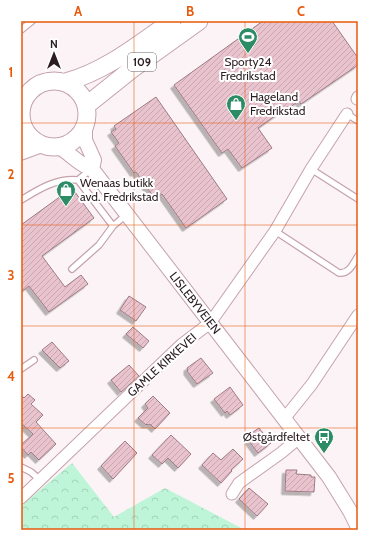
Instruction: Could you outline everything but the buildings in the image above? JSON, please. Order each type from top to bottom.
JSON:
[{"type":"main road","name":"109","points":[[40,144],[29,135],[21,118],[22,105],[29,92],[40,83],[54,80],[66,82],[82,78],[122,56],[172,21]]},
{"type":"main road","name":"109","points":[[87,105],[132,69],[199,21]]},
{"type":"main road","points":[[21,151],[40,144],[59,147],[74,140],[85,128],[88,117],[87,105],[80,92],[66,82]]},
{"type":"street","name":"GAMLE KIRKEVEI","points":[[21,498],[181,345],[210,323],[275,231],[311,169],[347,114]]},
{"type":"street","name":"LISLEBYVEIEN","points":[[85,128],[85,140],[94,160],[92,169]]},
{"type":"street","name":"LISLEBYVEIEN","points":[[59,147],[69,153],[83,166],[92,169],[329,477],[358,528]]},
{"type":"street","points":[[284,419],[312,384],[358,315]]},
{"type":"street","points":[[232,494],[240,483],[299,438]]},
{"type":"lane","points":[[21,30],[32,21]]},
{"type":"lane","points":[[347,114],[358,120]]},
{"type":"lane","points":[[21,200],[42,186],[67,179],[78,180],[92,169]]},
{"type":"lane","points":[[311,169],[358,199]]},
{"type":"lane","points":[[78,180],[113,226]]},
{"type":"lane","points":[[72,269],[99,245],[113,226],[127,215]]},
{"type":"lane","points":[[275,231],[339,274],[344,274],[349,271],[358,256]]},
{"type":"lane","points":[[21,369],[34,360]]},
{"type":"lane","points":[[21,467],[31,472],[40,480]]},
{"type":"green space","points":[[72,463],[114,517],[165,488],[245,530],[21,530],[21,506]]},
{"type":"place","name":"Sporty24 Fredrikstad","points":[[248,54]]},
{"type":"place","name":"Hageland Fredrikstad","points":[[236,121]]},
{"type":"place","name":"Wenaas butikk avd. Fredrikstad","points":[[66,207]]},
{"type":"place","name":"Østgårdfeltet","points":[[324,454]]}]
